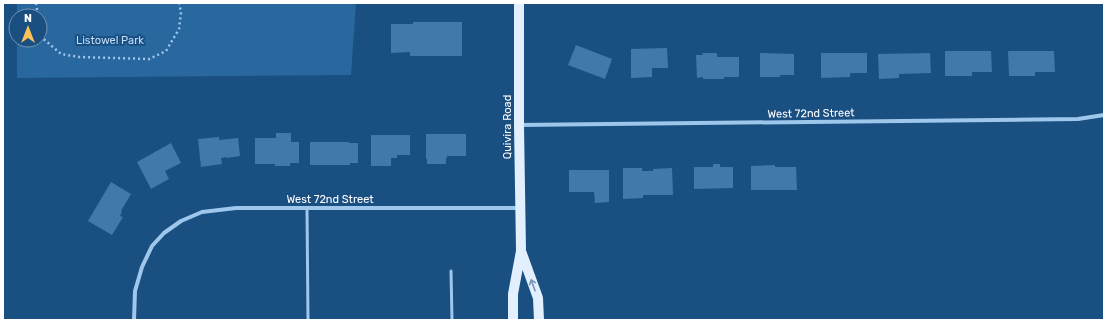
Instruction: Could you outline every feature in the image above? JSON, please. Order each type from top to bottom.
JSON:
[{"type":"main road","name":"Quivira Road","points":[[513,320],[513,294],[521,251],[519,3]]},
{"type":"main road","name":"Quivira Road","points":[[521,251],[538,298],[540,320]]},
{"type":"street","name":"West 72nd Street","points":[[519,125],[1078,119],[1104,115]]},
{"type":"street","name":"West 72nd Street","points":[[134,320],[135,291],[142,267],[152,246],[164,233],[181,221],[202,212],[236,208],[520,208]]},
{"type":"lane","points":[[307,208],[308,320]]},
{"type":"lane","points":[[451,271],[452,320]]},
{"type":"path","points":[[48,43],[60,54],[79,57],[149,59],[166,51],[179,29],[181,12],[179,3]]},
{"type":"green space","name":"Listowel Park","points":[[17,3],[356,3],[351,75],[17,78],[17,48],[48,48],[48,8],[17,8]]},
{"type":"building","points":[[413,22],[462,22],[462,56],[410,56],[410,52],[391,53],[391,24],[413,24]]},
{"type":"building","points":[[576,45],[612,59],[605,79],[568,65]]},
{"type":"building","points":[[667,48],[668,68],[652,68],[652,77],[631,78],[631,49]]},
{"type":"building","points":[[945,51],[991,51],[992,72],[972,72],[972,76],[945,76]]},
{"type":"building","points":[[1008,51],[1054,51],[1055,72],[1035,72],[1035,76],[1009,76]]},
{"type":"building","points":[[702,53],[717,53],[717,57],[739,57],[739,77],[724,77],[724,79],[703,79],[703,77],[697,78],[696,55],[703,55]]},
{"type":"building","points":[[760,53],[794,54],[794,75],[760,77]]},
{"type":"building","points":[[821,53],[867,53],[867,73],[850,73],[850,77],[821,78]]},
{"type":"building","points":[[930,53],[931,73],[899,74],[899,78],[879,79],[878,54]]},
{"type":"building","points":[[276,133],[291,133],[291,142],[299,142],[299,163],[290,163],[290,166],[255,164],[255,138],[276,138]]},
{"type":"building","points":[[426,134],[466,134],[466,156],[447,156],[446,164],[427,164]]},
{"type":"building","points":[[371,135],[410,135],[410,155],[397,155],[397,158],[391,158],[391,166],[371,166]]},
{"type":"building","points":[[219,137],[219,140],[238,138],[240,156],[221,158],[222,164],[201,167],[198,139]]},
{"type":"building","points":[[310,142],[358,143],[358,163],[350,163],[350,165],[310,165]]},
{"type":"building","points":[[171,143],[181,163],[165,171],[169,179],[151,189],[137,162]]},
{"type":"building","points":[[713,164],[720,164],[720,167],[733,167],[733,188],[694,189],[694,167],[713,167]]},
{"type":"building","points":[[775,165],[775,167],[796,167],[797,190],[751,190],[751,166]]},
{"type":"building","points":[[623,168],[642,168],[642,171],[653,171],[653,169],[672,168],[673,195],[643,195],[643,198],[623,199]]},
{"type":"building","points":[[569,170],[609,170],[609,202],[595,203],[594,192],[569,192]]},
{"type":"building","points":[[111,182],[131,194],[121,211],[120,216],[123,217],[112,235],[88,221]]}]
